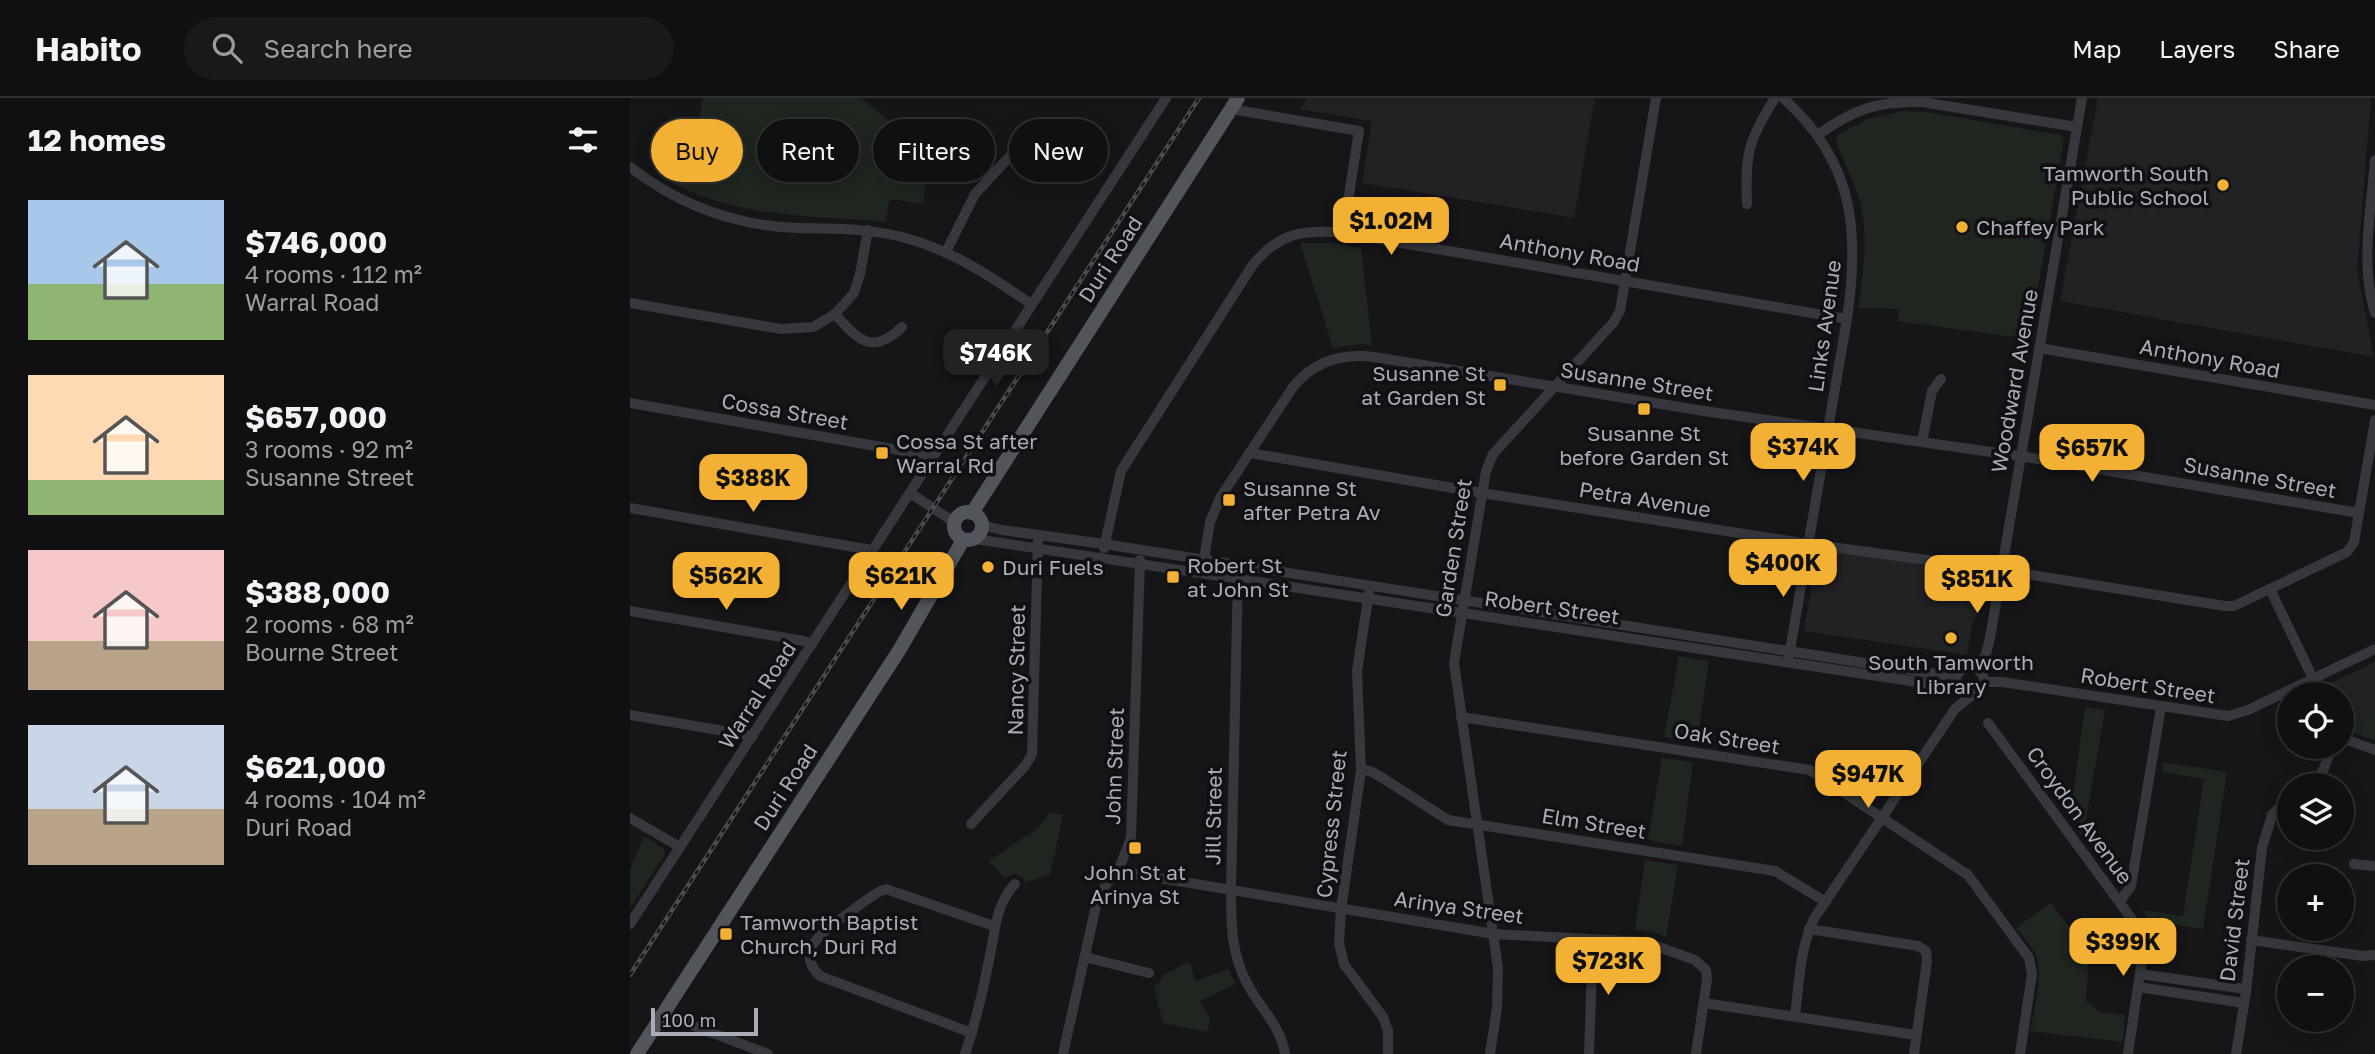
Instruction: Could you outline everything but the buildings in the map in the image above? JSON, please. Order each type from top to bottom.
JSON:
[{"type":"main road","name":"Duri Road","points":[[972,513],[1234,104]]},
{"type":"main road","points":[[972,513],[979,517],[982,525],[980,533],[969,539],[954,531],[954,522],[959,515],[972,513]]},
{"type":"main road","name":"Duri Road","points":[[637,1054],[969,539]]},
{"type":"street","name":"Warral Road","points":[[630,924],[1166,98]]},
{"type":"street","name":"Garden Street","points":[[1490,1054],[1499,990],[1494,934],[1454,663],[1463,600],[1490,458],[1617,317],[1656,98]]},
{"type":"street","points":[[1747,204],[1746,157],[1759,123],[1775,98]]},
{"type":"street","name":"Links Avenue","points":[[1783,98],[1818,135],[1831,157],[1841,182],[1853,229],[1854,269],[1789,656]]},
{"type":"street","name":"Woodward Avenue","points":[[1978,669],[1986,654],[2081,98]]},
{"type":"street","points":[[1818,135],[1857,111],[1879,103],[1900,101],[1922,102],[2077,127]]},
{"type":"street","points":[[1234,104],[1359,131],[1343,233]]},
{"type":"street","points":[[946,253],[975,194],[1009,157]]},
{"type":"street","points":[[2375,160],[2367,268],[2375,313]]},
{"type":"street","points":[[630,167],[678,198],[713,214],[767,225],[868,230],[909,239],[946,253],[990,275],[1031,304]]},
{"type":"street","points":[[630,303],[791,330],[813,327],[835,314],[850,299],[858,284],[868,230]]},
{"type":"street","name":"Anthony Road","points":[[1103,558],[1121,471],[1252,266],[1266,250],[1287,237],[1313,231],[1343,233],[1847,319]]},
{"type":"street","points":[[835,314],[853,334],[872,343],[885,341],[902,327]]},
{"type":"street","name":"Anthony Road","points":[[2039,348],[2375,405]]},
{"type":"street","name":"Susanne Street","points":[[1202,572],[1210,522],[1220,498],[1301,377],[1325,361],[1349,355],[2021,456],[2359,513]]},
{"type":"street","points":[[1922,442],[1932,391],[1941,379]]},
{"type":"street","name":"Cossa Street","points":[[630,403],[933,456]]},
{"type":"street","name":"Petra Avenue","points":[[1250,453],[1482,493],[1809,544],[2001,570],[2229,607],[2347,552],[2354,542],[2375,420]]},
{"type":"street","points":[[910,493],[954,522]]},
{"type":"street","points":[[630,508],[872,550]]},
{"type":"street","name":"Robert Street","points":[[982,525],[1463,600],[1789,656],[1957,689]]},
{"type":"street","name":"Nancy Street","points":[[971,824],[1025,766],[1032,754],[1038,535]]},
{"type":"street","name":"Robert Street","points":[[969,539],[1038,547],[1462,613],[1935,674],[1957,674]]},
{"type":"street","name":"John Street","points":[[1065,1054],[1097,901],[1107,883],[1118,871],[1129,846],[1132,828],[1140,551]]},
{"type":"street","name":"Jill Street","points":[[1238,565],[1232,936],[1240,968],[1249,987],[1280,1034],[1285,1054]]},
{"type":"street","name":"Cypress Street","points":[[1370,586],[1357,671],[1361,770],[1341,910],[1339,943],[1344,964],[1383,1017],[1388,1031],[1388,1054]]},
{"type":"street","points":[[2270,589],[2316,682]]},
{"type":"street","points":[[630,611],[804,641],[812,645]]},
{"type":"street","name":"Robert Street","points":[[1984,682],[2002,682],[2220,716],[2234,715],[2375,649]]},
{"type":"street","points":[[1795,1016],[1809,929],[1955,709],[1979,693],[1984,682],[1978,669],[1969,667],[1957,674],[1955,709]]},
{"type":"street","points":[[1957,689],[1971,696]]},
{"type":"street","points":[[2120,901],[2131,886],[2161,707]]},
{"type":"street","points":[[630,715],[753,736]]},
{"type":"street","name":"Oak Street","points":[[1461,717],[1810,770],[1968,875],[2029,958],[2032,975],[2020,1054]]},
{"type":"street","name":"Croydon Avenue","points":[[1988,723],[2120,901],[2145,940],[2128,1054]]},
{"type":"street","points":[[2354,742],[2375,750]]},
{"type":"street","name":"Elm Street","points":[[1361,770],[1370,771],[1448,820],[1775,871],[1826,902]]},
{"type":"street","name":"David Street","points":[[2236,1054],[2262,848],[2267,828],[2277,810]]},
{"type":"street","points":[[630,818],[680,847]]},
{"type":"street","points":[[2354,863],[2375,866]]},
{"type":"street","name":"Arinya Street","points":[[1118,871],[1494,934],[1645,942],[1695,960],[1704,966],[1707,975],[1696,1054]]},
{"type":"street","points":[[965,1054],[994,940],[994,926],[1004,896],[1015,884]]},
{"type":"street","points":[[972,1032],[820,976],[812,965],[810,950],[825,931],[886,888],[994,926]]},
{"type":"street","points":[[1809,929],[1918,946],[1926,951],[1927,961],[1914,1054]]},
{"type":"street","points":[[1590,1054],[1593,939]]},
{"type":"street","points":[[2251,940],[2357,955],[2375,955]]},
{"type":"street","points":[[1085,957],[1149,973]]},
{"type":"street","points":[[2140,974],[2246,989]]},
{"type":"street","points":[[2138,987],[2244,1003]]},
{"type":"street","points":[[1704,1003],[1916,1035]]},
{"type":"street","points":[[663,1014],[768,1054]]},
{"type":"shaded area","points":[[703,98],[861,98],[887,119],[873,119],[873,182],[926,182],[923,204],[890,199],[885,222],[773,213],[719,202],[692,192],[672,182],[743,182],[743,119],[699,119]]},
{"type":"shaded area","points":[[1307,98],[1595,98],[1574,218],[1362,183],[1372,121],[1300,109]]},
{"type":"shaded area","name":"Tamworth South Public School","points":[[2098,98],[2371,98],[2357,272],[2374,357],[2060,301]]},
{"type":"shaded area","name":"Chaffey Park","points":[[1904,111],[1927,112],[2060,135],[2064,139],[2029,339],[1897,321],[1899,309],[1858,308],[1864,266],[1864,225],[1859,198],[1836,136],[1867,119]]},
{"type":"shaded area","points":[[1300,243],[1332,243],[1361,248],[1372,345],[1333,348]]},
{"type":"shaded area","points":[[1818,549],[1993,575],[1971,628],[1967,655],[1804,631]]},
{"type":"shaded area","points":[[1679,656],[1709,661],[1697,742],[1664,737]]},
{"type":"shaded area","points":[[2375,662],[2375,712],[2354,722],[2354,682],[2332,682]]},
{"type":"shaded area","points":[[2085,707],[2105,710],[2083,837],[2060,805],[2073,794]]},
{"type":"shaded area","points":[[2375,712],[2375,741],[2354,733],[2354,722]]},
{"type":"shaded area","points":[[1662,758],[1693,762],[1682,846],[1648,840]]},
{"type":"shaded area","points":[[2163,762],[2227,772],[2203,929],[2160,923],[2154,927],[2141,910],[2183,916],[2204,779],[2162,772]]},
{"type":"shaded area","points":[[1050,813],[1063,815],[1050,875],[1025,882],[1015,874],[1004,878],[989,861],[1038,828]]},
{"type":"shaded area","points":[[644,836],[663,848],[665,854],[630,908],[630,870]]},
{"type":"shaded area","points":[[1645,860],[1678,865],[1666,937],[1635,930]]},
{"type":"shaded area","points":[[2051,902],[2089,954],[2086,1001],[2100,1012],[2125,1015],[2123,1042],[2030,1031],[2039,969],[2033,950],[2016,928]]},
{"type":"shaded area","points":[[1190,961],[1195,981],[1229,969],[1235,984],[1200,1001],[1210,1019],[1207,1032],[1163,1023],[1154,987],[1164,975]]},
{"type":"railway","points":[[630,975],[1199,98]]},
{"type":"place","name":"Tamworth South Public School","points":[[2223,185]]},
{"type":"place","name":"Chaffey Park","points":[[1962,227]]},
{"type":"place","name":"Susanne St at Garden St","points":[[1500,385]]},
{"type":"place","name":"Susanne St before Garden St","points":[[1644,409]]},
{"type":"place","name":"Cossa St after Warral Rd","points":[[882,453]]},
{"type":"place","name":"Susanne St after Petra Av","points":[[1229,500]]},
{"type":"place","name":"Duri Fuels","points":[[988,567]]},
{"type":"place","name":"Robert St at John St","points":[[1173,577]]},
{"type":"place","name":"South Tamworth Library","points":[[1951,638]]},
{"type":"place","name":"John St at Arinya St","points":[[1135,848]]},
{"type":"place","name":"Tamworth Baptist Church, Duri Rd","points":[[726,934]]}]
